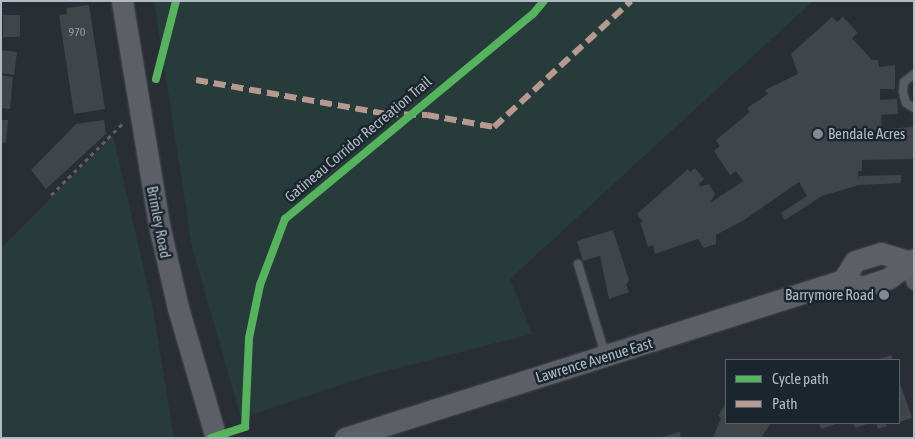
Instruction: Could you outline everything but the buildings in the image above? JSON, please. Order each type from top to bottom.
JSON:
[{"type":"main road","name":"Brimley Road","points":[[122,1],[159,225],[178,308],[216,438]]},
{"type":"main road","name":"Lawrence Avenue East","points":[[345,438],[843,280],[855,261],[882,253],[910,260]]},
{"type":"street","points":[[910,260],[914,282]]},
{"type":"lane","points":[[914,74],[904,82],[903,92],[906,103],[914,108]]},
{"type":"lane","points":[[578,264],[605,356]]},
{"type":"path","points":[[51,195],[122,124]]},
{"type":"green space","points":[[154,1],[813,1],[510,279],[532,334],[371,375],[241,418],[192,247]]},
{"type":"green space","points":[[113,135],[153,309],[174,438],[1,438],[1,248]]},
{"type":"marked path","points":[[196,80],[386,114],[427,115],[494,127],[631,1]]},
{"type":"cycle path","points":[[156,79],[176,1]]},
{"type":"cycle path","name":"Gatineau Corridor Recreation Trail","points":[[211,438],[245,427],[249,338],[260,285],[285,219],[533,14],[544,1]]},
{"type":"place","name":"Bendale Acres","points":[[818,134]]},
{"type":"place","name":"Barrymore Road","points":[[884,295]]}]
